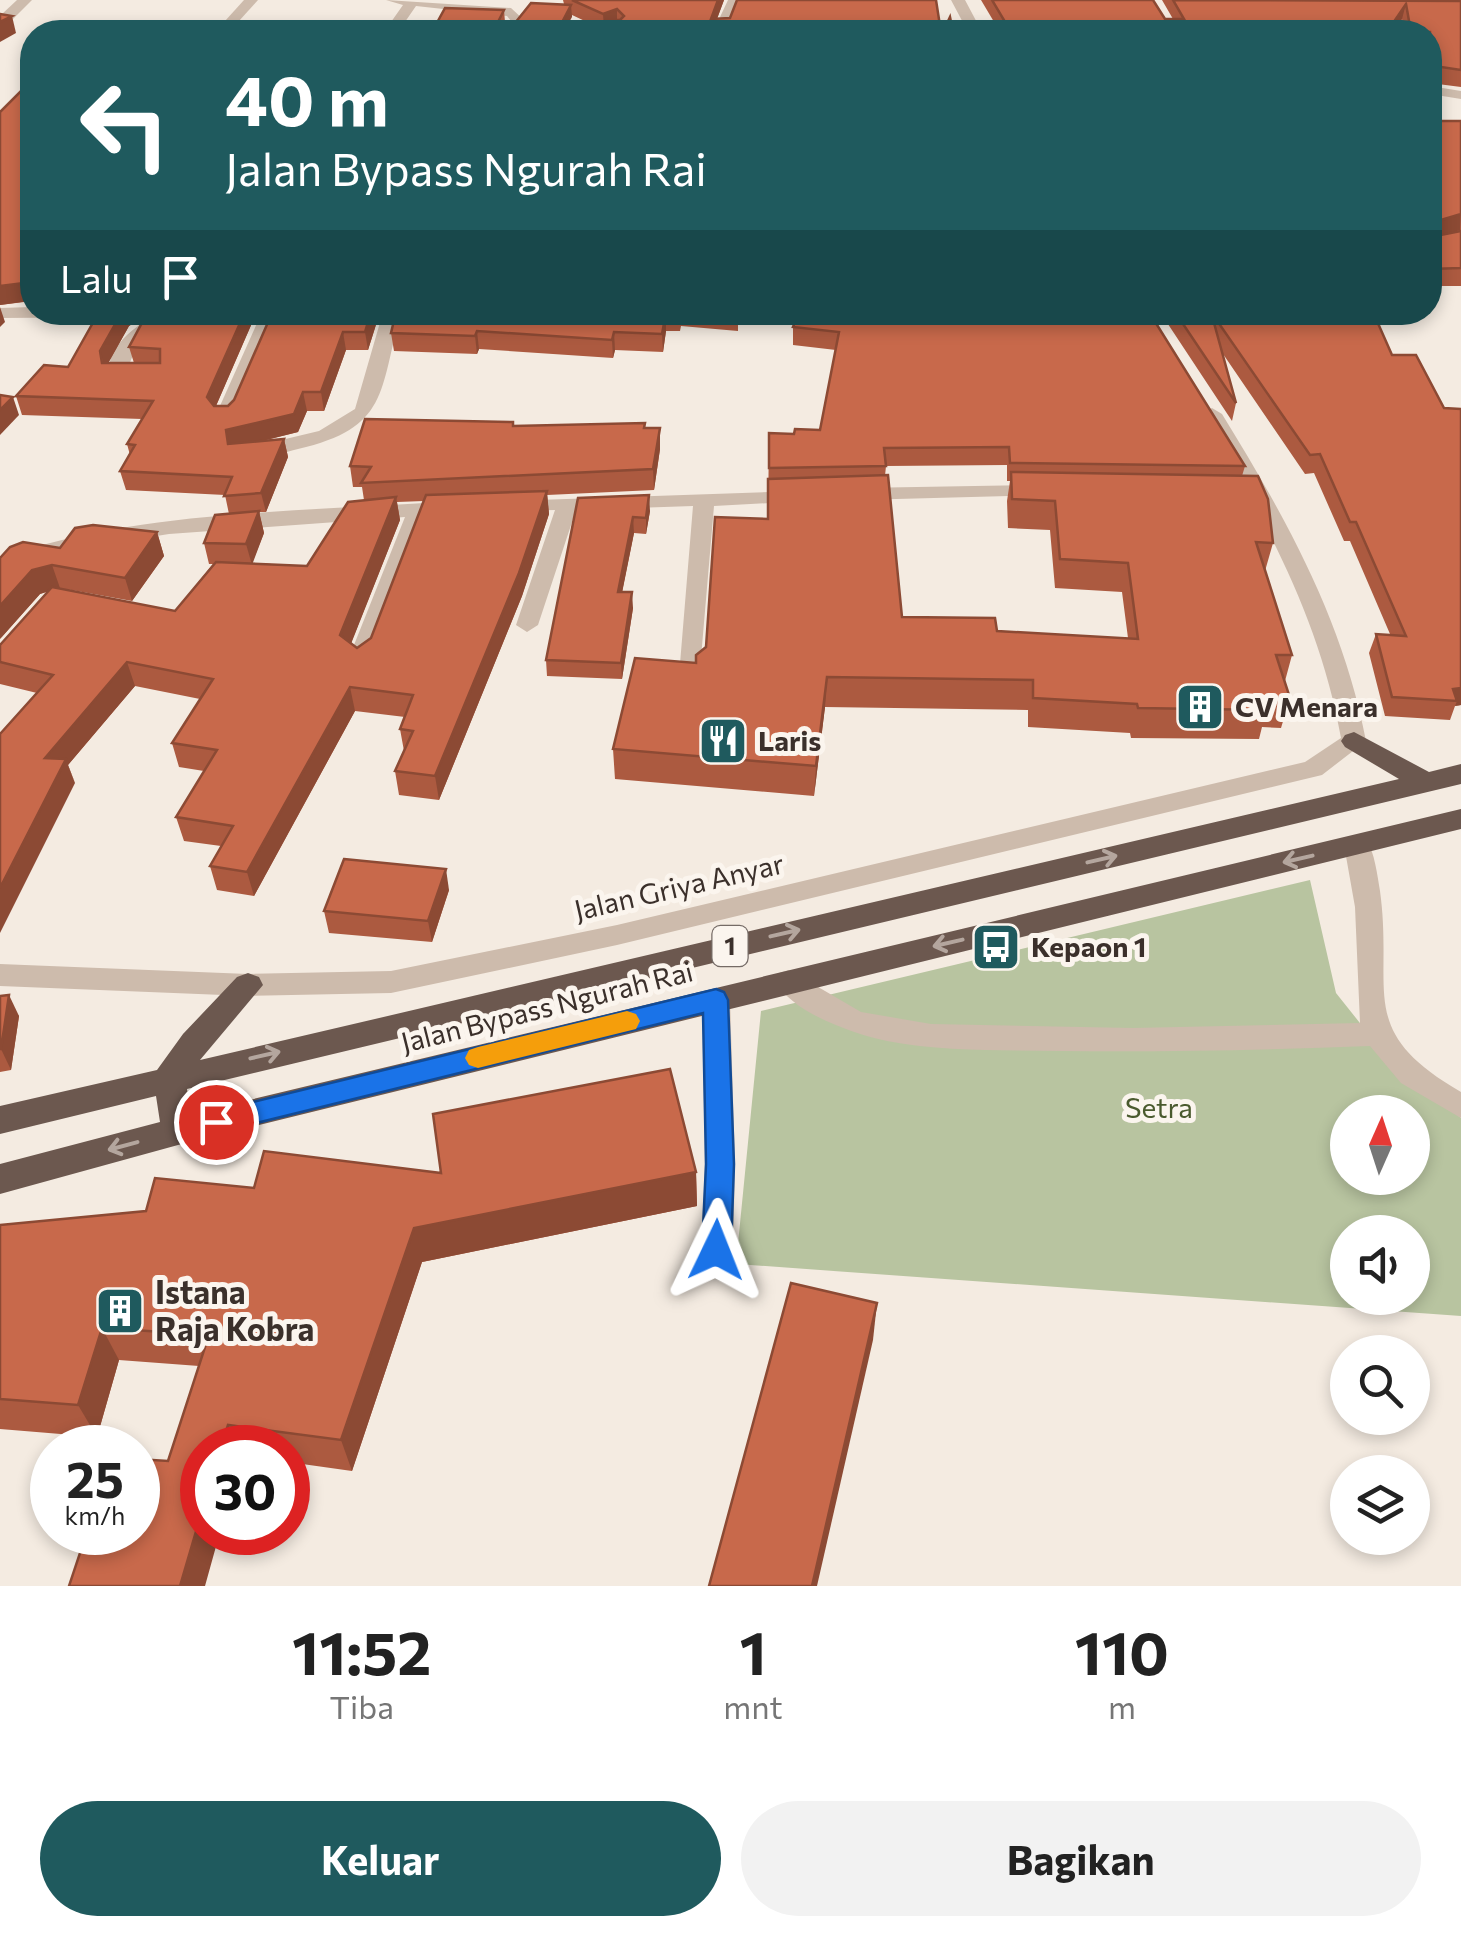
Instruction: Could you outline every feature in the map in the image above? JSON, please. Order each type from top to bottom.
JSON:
[{"type":"highway","points":[[1354,742],[1427,783]]},
{"type":"highway","name":"Jalan Bypass Ngurah Rai","points":[[0,1120],[1461,774]]},
{"type":"highway","name":"Jalan Bypass Ngurah Rai","points":[[0,1179],[789,981],[1461,819]]},
{"type":"highway","points":[[178,1132],[170,1077],[194,1043],[248,985]]},
{"type":"street","points":[[6,18],[25,0]]},
{"type":"street","points":[[233,20],[252,0]]},
{"type":"street","points":[[393,0],[511,12],[517,20]]},
{"type":"street","points":[[399,20],[411,3]]},
{"type":"street","points":[[153,325],[138,332],[116,371],[154,374]]},
{"type":"street","points":[[225,416],[265,325]]},
{"type":"street","points":[[240,455],[326,436],[354,421],[364,411],[388,325]]},
{"type":"street","points":[[1200,396],[1310,592],[1348,701],[1354,742]]},
{"type":"street","points":[[0,564],[59,545],[122,535],[419,508],[1053,491]]},
{"type":"street","points":[[690,676],[704,500]]},
{"type":"street","points":[[527,625],[568,504]]},
{"type":"street","points":[[360,660],[419,508]]},
{"type":"street","name":"Jalan Griya Anyar","points":[[0,975],[248,985],[392,982],[617,935],[1314,769],[1354,742]]},
{"type":"street","points":[[1357,845],[1365,872],[1370,945],[1368,990],[1378,1034],[1399,1064],[1461,1106]]},
{"type":"street","points":[[789,981],[814,1001],[859,1022],[908,1032],[984,1038],[1148,1041],[1378,1034]]},
{"type":"street","points":[[716,1000],[720,1164],[716,1250]]},
{"type":"green space","name":"Setra","points":[[1310,880],[1336,993],[1387,1057],[1461,1118],[1461,1316],[1430,1314],[1430,1215],[1330,1215],[1330,1307],[736,1264],[761,1011]]},
{"type":"building","points":[[572,0],[718,0],[711,19],[730,18],[737,0],[936,0],[939,20],[620,20],[624,16],[617,9],[603,14]]},
{"type":"building","points":[[992,0],[1153,0],[1165,19],[1184,19],[1173,0],[1461,1],[1461,70],[1442,67],[1442,20],[1409,20],[1406,4],[1395,20],[1004,20]]},
{"type":"building","points":[[531,3],[571,5],[563,20],[517,20]]},
{"type":"building","points":[[445,8],[504,10],[499,20],[438,20]]},
{"type":"building","points":[[20,92],[20,284],[0,286],[0,112]]},
{"type":"building","points":[[1442,121],[1461,121],[1461,214],[1442,220]]},
{"type":"building","points":[[1461,231],[1461,268],[1442,269],[1442,235]]},
{"type":"building","points":[[92,325],[115,325],[100,351],[102,363],[160,363],[160,349],[129,347],[141,325],[239,325],[207,397],[214,406],[228,406],[267,325],[367,325],[365,332],[343,332],[321,392],[303,392],[294,414],[226,430],[228,444],[284,439],[261,493],[224,496],[232,477],[120,471],[135,445],[127,444],[153,401],[16,396],[44,365],[68,367]]},
{"type":"building","points":[[393,325],[664,325],[662,334],[614,332],[612,340],[477,331],[475,336],[391,333]]},
{"type":"building","points":[[1157,325],[1245,466],[1010,463],[1009,447],[884,448],[886,466],[769,468],[769,433],[820,430],[839,332],[793,327]]},
{"type":"building","points":[[1184,325],[1215,325],[1236,403]]},
{"type":"building","points":[[1220,325],[1379,325],[1392,355],[1416,355],[1444,408],[1461,409],[1461,688],[1453,689],[1457,701],[1392,697],[1376,634],[1406,636],[1356,522],[1350,522],[1320,454],[1310,455]]},
{"type":"building","points":[[0,395],[13,397],[0,410]]},
{"type":"building","points":[[365,419],[513,422],[513,426],[645,423],[644,428],[660,428],[653,469],[361,483],[371,467],[350,466]]},
{"type":"building","points":[[1011,472],[1258,476],[1268,499],[1273,543],[1256,542],[1292,655],[1276,655],[1290,698],[1264,698],[1267,710],[1138,708],[1137,704],[1033,698],[1033,680],[827,677],[816,766],[613,749],[635,658],[696,663],[696,655],[706,647],[715,517],[768,519],[768,479],[888,475],[902,617],[995,618],[997,631],[1138,639],[1128,563],[1060,559],[1055,501],[1012,499]]},
{"type":"building","points":[[547,491],[519,573],[435,776],[395,771],[413,731],[400,729],[413,695],[350,687],[247,872],[210,866],[233,826],[176,817],[217,750],[172,743],[213,679],[127,662],[45,758],[66,759],[0,888],[0,734],[53,675],[0,662],[0,645],[52,587],[175,611],[216,562],[307,566],[348,502],[396,497],[340,635],[357,648],[371,638],[426,495]]},
{"type":"building","points":[[649,495],[646,518],[633,517],[618,592],[632,592],[621,663],[546,660],[578,498]]},
{"type":"building","points":[[259,511],[246,544],[204,543],[215,515]]},
{"type":"building","points":[[93,525],[157,532],[125,578],[52,565],[32,570],[0,606],[0,558],[10,547],[23,542],[60,548],[75,528]]},
{"type":"building","points":[[344,859],[446,869],[428,921],[324,911]]},
{"type":"building","points":[[9,995],[1,1049],[0,1049],[0,996]]},
{"type":"building","points":[[670,1069],[696,1172],[414,1228],[341,1440],[310,1436],[310,1425],[180,1425],[180,1555],[189,1555],[180,1586],[69,1586],[79,1555],[160,1555],[160,1460],[168,1461],[209,1335],[102,1328],[78,1405],[0,1399],[0,1225],[146,1211],[155,1178],[254,1188],[264,1151],[441,1173],[433,1114]]},
{"type":"building","points":[[791,1283],[877,1303],[812,1586],[709,1586]]},
{"type":"slow traffic","points":[[478,1058],[627,1021]]},
{"type":"place","name":"CV Menara","points":[[1200,707]]},
{"type":"place","name":"Laris","points":[[723,741]]},
{"type":"place","name":"Kepaon 1","points":[[996,947]]},
{"type":"place","name":"Istana Raja Kobra","points":[[120,1311]]},
{"type":"route","points":[[216,1122],[716,1000],[720,1164],[716,1250]]}]
